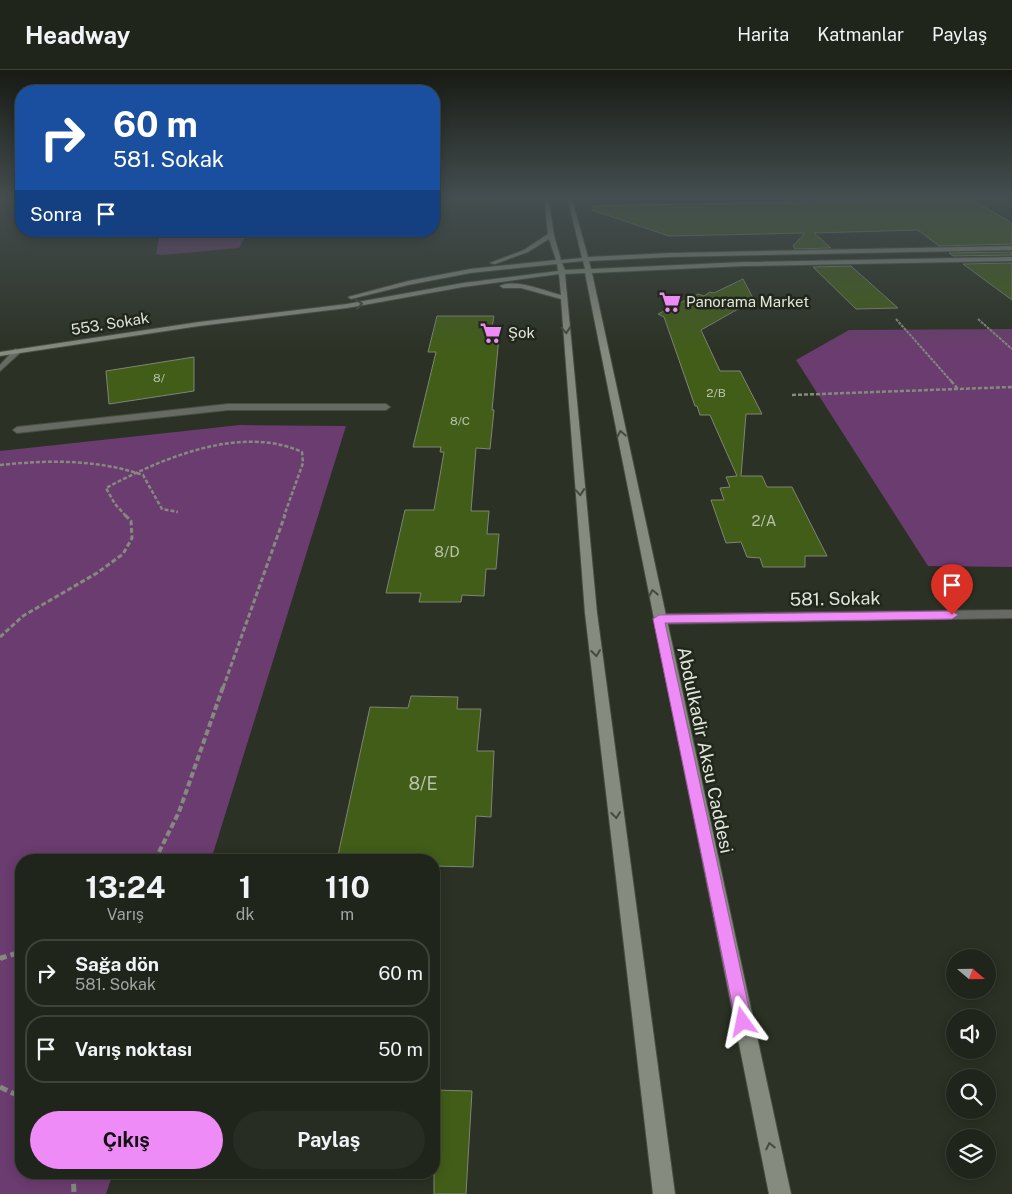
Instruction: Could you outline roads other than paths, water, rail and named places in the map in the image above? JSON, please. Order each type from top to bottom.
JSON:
[{"type":"main road","points":[[224,321],[351,297],[470,270],[520,254],[529,248]]},
{"type":"main road","points":[[555,248],[560,266],[564,298],[591,613],[664,1194]]},
{"type":"main road","name":"Abdulkadir Aksu Caddesi","points":[[583,248],[780,1194]]},
{"type":"main road","points":[[470,270],[587,264],[670,255],[990,248]]},
{"type":"main road","points":[[224,321],[347,306],[560,266],[587,264],[1012,259]]},
{"type":"main road","points":[[464,285],[521,286],[564,298]]},
{"type":"main road","name":"553. Sokak","points":[[0,354],[224,321]]},
{"type":"street","points":[[0,368],[18,351]]},
{"type":"street","points":[[17,430],[228,407],[386,407]]},
{"type":"street","name":"581. Sokak","points":[[659,619],[1012,614]]},
{"type":"place","name":"Panorama Market","points":[[670,302]]},
{"type":"place","name":"Şok","points":[[491,333]]}]
